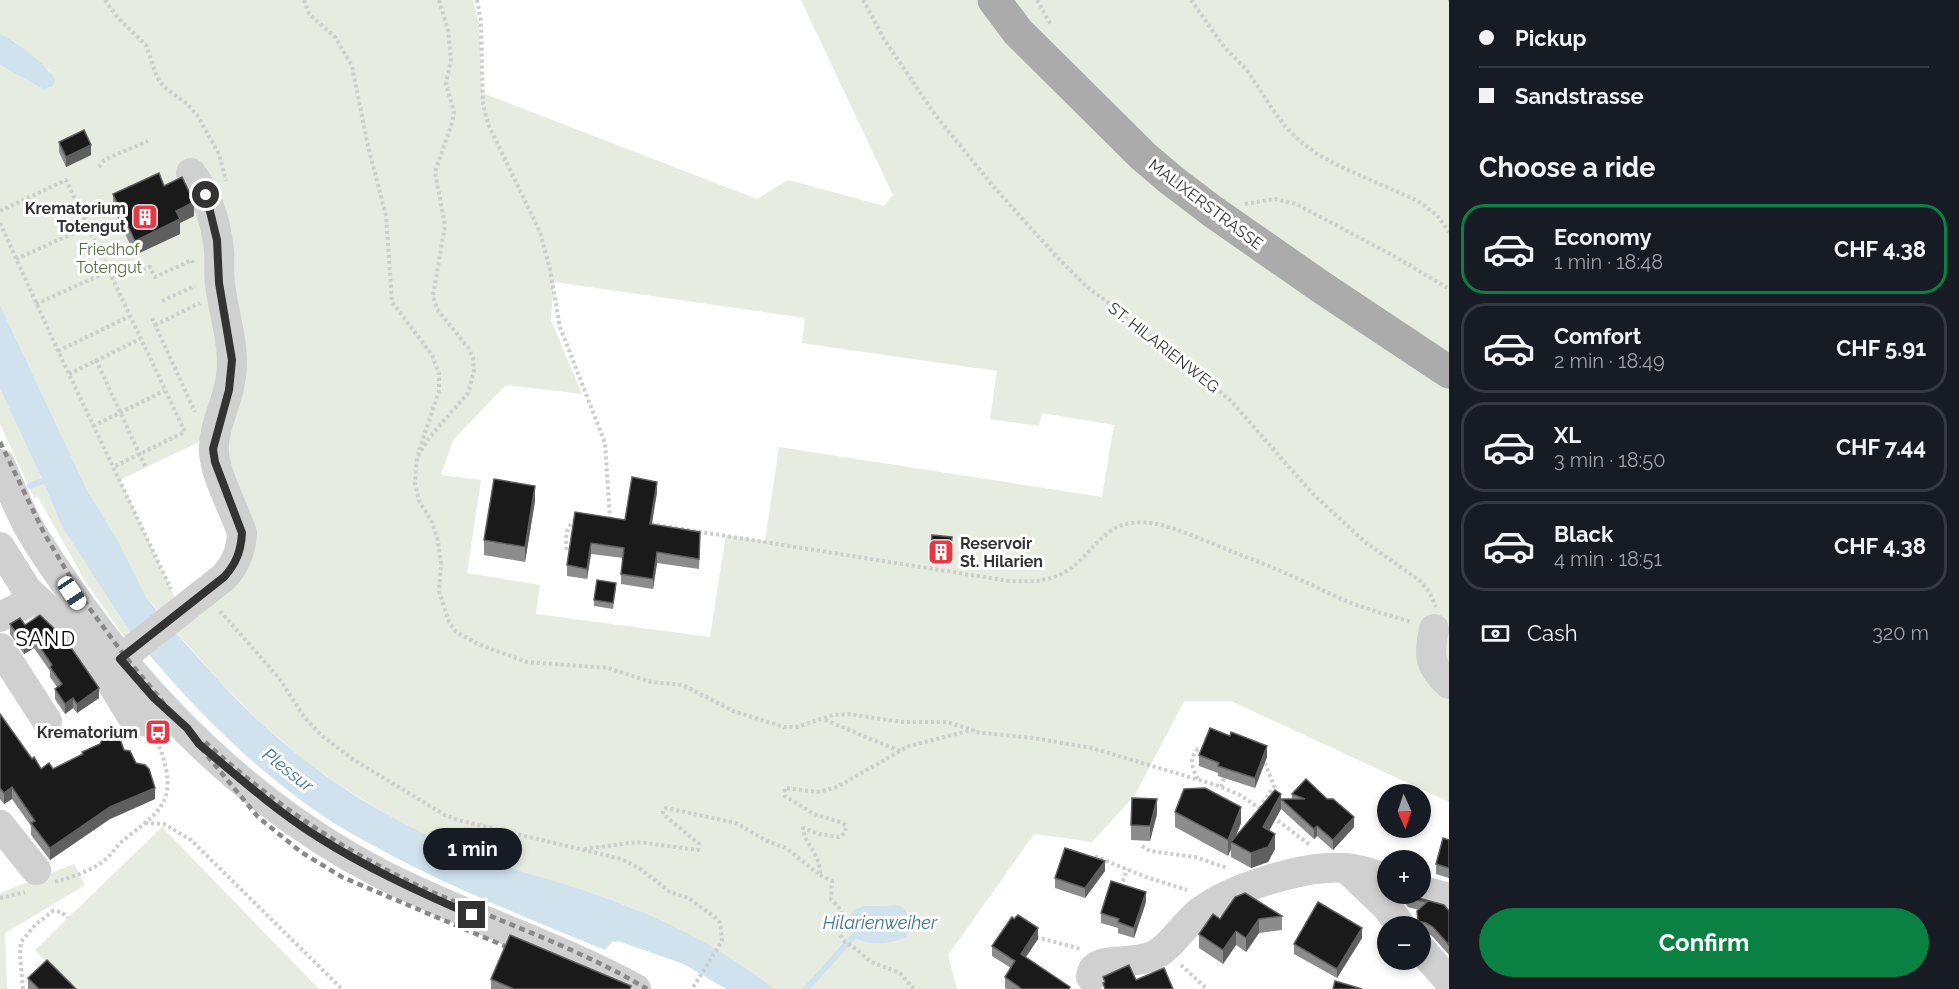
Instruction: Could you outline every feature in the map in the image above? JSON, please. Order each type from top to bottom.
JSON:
[{"type":"main road","name":"MALIXERSTRASSE","points":[[994,0],[1018,32],[1143,156],[1212,211],[1449,372]]},
{"type":"street","points":[[126,654],[230,571],[236,562],[242,542],[242,533],[215,462],[213,449],[229,390],[232,360],[219,283],[217,240],[206,195],[191,174]]},
{"type":"street","points":[[0,464],[29,527],[88,616],[126,654],[157,717]]},
{"type":"street","points":[[0,547],[19,580],[35,599],[65,624],[87,647],[105,671],[131,715],[138,720],[157,717],[187,728],[199,744],[241,779],[291,818],[348,855],[412,889],[578,960],[636,989]]},
{"type":"street","points":[[0,617],[35,599]]},
{"type":"street","points":[[1434,629],[1430,651],[1431,661],[1439,675],[1449,684]]},
{"type":"street","points":[[0,648],[47,721]]},
{"type":"street","points":[[0,825],[36,882]]},
{"type":"street","points":[[1097,970],[1146,958],[1168,945],[1192,919],[1215,902],[1238,891],[1291,874],[1340,868],[1377,876]]},
{"type":"street","points":[[1340,868],[1386,906],[1388,916]]},
{"type":"street","points":[[1431,893],[1449,898]]},
{"type":"street","points":[[1431,961],[1449,981]]},
{"type":"path","points":[[105,0],[118,18],[146,45],[157,77],[163,86],[187,104],[197,115],[219,154],[227,186]]},
{"type":"path","points":[[304,0],[309,14],[335,37],[352,66],[368,146],[386,216],[392,302],[432,355],[439,374],[439,391],[418,448],[415,484],[419,501],[432,522],[438,541],[441,564],[439,591],[445,613],[456,632],[480,645],[527,662],[608,668],[651,682],[683,685],[733,711],[784,727],[797,727],[824,720],[833,715],[849,714],[901,722],[947,722],[974,732],[1080,745],[1198,779],[1240,795],[1340,868]]},
{"type":"path","points":[[417,457],[430,437],[468,393],[474,371],[469,349],[437,309],[434,296],[445,225],[435,172],[454,112],[446,84],[451,59],[448,30],[439,0]]},
{"type":"path","points":[[477,0],[481,21],[483,104],[488,124],[540,232],[550,269],[560,327],[605,443],[610,518]]},
{"type":"path","name":"ST. HILARIENWEG","points":[[863,0],[884,39],[916,88],[993,186],[1086,286],[1214,385],[1244,415],[1312,493],[1339,519],[1365,542],[1426,586],[1436,607],[1434,629]]},
{"type":"path","points":[[1037,0],[1055,31]]},
{"type":"path","points":[[1191,0],[1225,48],[1247,70],[1272,110],[1299,140],[1317,154],[1418,201],[1437,214],[1449,232]]},
{"type":"path","points":[[99,167],[104,160],[148,141]]},
{"type":"path","points":[[0,211],[66,180],[185,432],[113,467]]},
{"type":"path","points":[[1212,211],[1266,200],[1285,200],[1394,256],[1449,289]]},
{"type":"path","points":[[0,223],[179,613]]},
{"type":"path","points":[[16,259],[88,227]]},
{"type":"path","points":[[137,272],[150,267],[155,277],[192,260],[195,268]]},
{"type":"path","points":[[36,304],[109,271]]},
{"type":"path","points":[[162,301],[201,283]]},
{"type":"path","points":[[155,325],[208,298]]},
{"type":"path","points":[[58,351],[130,316]]},
{"type":"path","points":[[152,318],[207,438],[215,440]]},
{"type":"path","points":[[69,374],[140,339]]},
{"type":"path","points":[[96,360],[146,468]]},
{"type":"path","points":[[93,426],[164,391]]},
{"type":"path","points":[[567,550],[568,527],[584,515]]},
{"type":"path","points":[[600,516],[621,519]]},
{"type":"path","points":[[645,523],[1010,581],[1029,582],[1051,578],[1072,567],[1100,539],[1119,526],[1143,522],[1205,541],[1290,575],[1353,604],[1434,629]]},
{"type":"path","points":[[205,593],[279,678],[305,718],[322,736],[354,760],[445,815],[458,820],[621,859],[639,868],[670,892],[688,898],[719,921],[722,941],[692,989]]},
{"type":"path","points":[[0,898],[36,882],[98,865],[108,858],[122,841],[145,823],[163,803],[168,788],[163,756],[159,745],[150,735],[157,717]]},
{"type":"path","points":[[824,720],[900,751]]},
{"type":"path","points":[[820,875],[821,867],[813,848],[806,842],[802,828],[819,834],[839,837],[845,833],[846,826],[810,812],[785,796],[785,788],[810,792],[826,791],[909,746],[973,730]]},
{"type":"path","points":[[1198,779],[1192,767],[1192,758],[1198,749],[1205,751]]},
{"type":"path","points":[[1260,808],[1274,786],[1264,763]]},
{"type":"path","points":[[1221,787],[1224,778]]},
{"type":"path","points":[[584,849],[637,842],[698,850],[699,844],[663,814],[666,808],[736,823],[766,841],[786,848],[820,875],[832,881],[831,899],[842,911],[840,934],[847,944],[871,962],[900,973],[912,987],[917,989]]},
{"type":"path","points":[[145,823],[164,824],[191,840],[342,989]]},
{"type":"path","points":[[1300,837],[1305,831]]},
{"type":"path","points":[[1142,846],[1150,851],[1181,854],[1213,862],[1260,884]]},
{"type":"path","points":[[1091,867],[1094,856],[1215,902]]},
{"type":"path","points":[[1119,893],[1127,869]]},
{"type":"path","points":[[23,989],[20,950],[26,934],[53,911],[61,912],[68,918]]},
{"type":"path","points":[[1034,935],[1047,941],[1094,952],[1097,970]]},
{"type":"path","points":[[1168,945],[1187,973],[1207,989]]},
{"type":"green space","name":"Friedhof Totengut","points":[[0,0],[473,0],[479,23],[482,93],[757,199],[788,180],[884,206],[893,195],[801,0],[1449,0],[1449,802],[1431,794],[1431,784],[1410,784],[1231,701],[1184,701],[1135,795],[1092,842],[1034,834],[948,955],[957,989],[774,989],[744,967],[705,944],[633,908],[495,863],[397,821],[303,759],[260,722],[220,682],[146,597],[89,494],[0,305],[0,65],[43,89],[52,87],[50,71],[15,42],[0,34]],"holes":[[[554,282],[805,318],[802,343],[997,371],[990,419],[1039,426],[1042,413],[1114,425],[1102,497],[779,447],[765,541],[726,535],[710,637],[536,614],[540,585],[467,573],[481,480],[441,475],[453,440],[506,385],[582,394],[551,320]],[[207,438],[236,562],[181,611],[120,480]],[[898,905],[907,911],[910,919],[909,932],[906,936],[895,940],[866,942],[853,937],[849,920],[853,910],[863,906]]]},
{"type":"green space","points":[[0,389],[62,527],[134,638],[128,642],[85,581],[38,497],[34,498],[0,424]]},
{"type":"green space","points":[[162,827],[319,989],[72,989],[35,950]]},
{"type":"green space","points":[[74,864],[85,885],[5,933],[7,989],[0,989],[0,893]]},
{"type":"water","points":[[0,34],[22,47],[46,68],[55,80],[52,87],[43,89],[0,65]]},
{"type":"water","points":[[0,305],[89,494],[115,536],[146,597],[161,616],[134,638],[62,527],[0,389]]},
{"type":"water","name":"Plessur","points":[[172,629],[259,721],[329,778],[380,811],[433,838],[478,857],[626,905],[714,948],[774,989],[726,989],[684,964],[618,941],[612,942],[605,950],[460,889],[404,862],[337,825],[256,764],[188,699],[145,650]]},
{"type":"water","name":"Hilarienweiher","points":[[898,905],[906,911],[910,919],[910,929],[904,938],[893,942],[878,943],[864,942],[853,937],[849,920],[853,910],[863,906]]},
{"type":"building","points":[[84,130],[91,145],[66,157],[59,142]]},
{"type":"building","points":[[159,173],[164,186],[182,177],[194,202],[176,211],[180,219],[135,241],[113,194]]},
{"type":"building","points":[[632,477],[657,482],[650,524],[700,532],[699,559],[657,552],[653,579],[621,574],[624,548],[591,543],[587,569],[567,565],[575,512],[625,520]]},
{"type":"building","points":[[494,479],[535,486],[525,547],[484,540]]},
{"type":"building","name":"Reservoir St. Hilarien","points":[[932,535],[952,537],[950,558],[930,556]]},
{"type":"building","points":[[597,580],[616,583],[613,603],[594,600]]},
{"type":"building","points":[[40,615],[65,639],[99,688],[77,704],[73,698],[65,704],[55,689],[62,684],[34,638],[24,644],[10,624],[20,618],[25,625]]},
{"type":"building","points":[[0,714],[41,769],[49,763],[53,769],[100,744],[102,740],[112,737],[120,739],[124,750],[130,751],[136,763],[145,765],[149,769],[155,788],[110,807],[50,848],[31,823],[35,821],[12,787],[4,793],[0,788]]},
{"type":"building","points":[[1210,728],[1230,736],[1231,732],[1267,746],[1255,778],[1218,766],[1219,763],[1199,755]]},
{"type":"building","points":[[1306,779],[1327,799],[1333,799],[1354,817],[1333,840],[1317,826],[1314,829],[1281,799],[1305,799],[1292,794]]},
{"type":"building","points":[[1205,788],[1241,807],[1228,840],[1175,812],[1184,789]]},
{"type":"building","points":[[1275,790],[1281,794],[1263,827],[1275,834],[1268,847],[1251,853],[1231,842]]},
{"type":"building","points":[[1132,798],[1157,799],[1150,826],[1131,825]]},
{"type":"building","points":[[1443,838],[1449,840],[1449,868],[1436,864]]},
{"type":"building","points":[[1065,848],[1105,861],[1085,888],[1055,878]]},
{"type":"building","points":[[1111,881],[1146,892],[1134,928],[1118,922],[1119,919],[1101,913]]},
{"type":"building","points":[[1245,893],[1282,916],[1259,919],[1246,938],[1236,931],[1223,950],[1199,934],[1213,914],[1220,919],[1235,897]]},
{"type":"building","points":[[1431,901],[1444,905],[1449,911],[1449,945],[1431,926],[1431,916],[1418,916],[1417,911],[1425,904],[1431,904]]},
{"type":"building","points":[[1318,902],[1362,928],[1337,969],[1294,944]]},
{"type":"building","points":[[1018,915],[1038,928],[1021,954],[1070,987],[1069,989],[1022,989],[1005,977],[1015,961],[992,946],[1012,917],[1014,919]]},
{"type":"building","points":[[510,935],[631,986],[630,989],[514,989],[491,979]]},
{"type":"building","points":[[47,960],[76,989],[39,989],[28,978]]},
{"type":"building","points":[[1129,965],[1136,980],[1164,968],[1173,989],[1105,989],[1103,977]]},
{"type":"building","points":[[1335,981],[1362,989],[1333,989]]},
{"type":"waterway","points":[[30,486],[50,481]]},
{"type":"waterway","points":[[806,989],[853,937]]},
{"type":"railway","points":[[0,442],[45,535],[87,605],[124,655],[258,817],[301,852],[342,877],[521,953]]},
{"type":"railway","points":[[205,742],[281,804],[364,858],[423,888],[593,960],[647,989]]},
{"type":"place","name":"Krematorium Totengut","points":[[145,217]]},
{"type":"place","name":"Reservoir St. Hilarien","points":[[941,552]]},
{"type":"place","name":"Krematorium","points":[[158,732]]},
{"type":"district","name":"SAND","points":[[46,639]]},
{"type":"route","points":[[206,195],[217,240],[219,283],[230,337],[232,360],[229,390],[213,449],[215,462],[242,533],[242,542],[236,562],[224,577],[120,659],[154,698],[187,728],[199,744],[291,818],[381,874],[472,915]]}]
